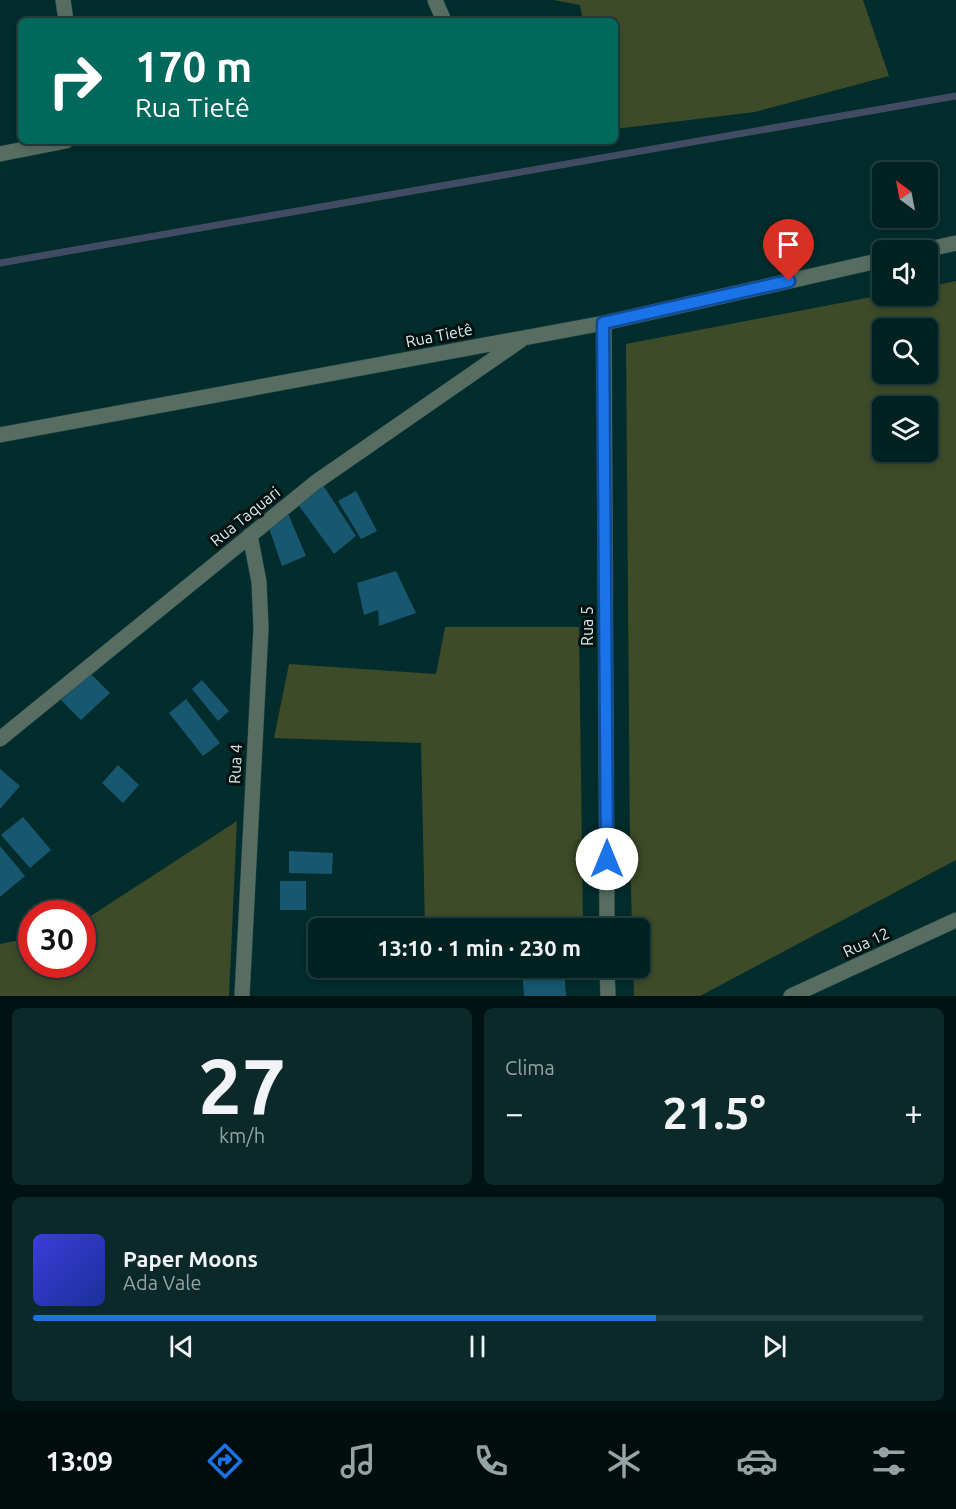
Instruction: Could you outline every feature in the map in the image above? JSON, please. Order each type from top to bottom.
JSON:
[{"type":"street","points":[[63,0],[66,18]]},
{"type":"street","points":[[435,0],[443,18]]},
{"type":"street","points":[[0,154],[51,144]]},
{"type":"street","points":[[938,247],[956,243]]},
{"type":"street","name":"Rua Tietê","points":[[0,435],[603,323],[872,262]]},
{"type":"street","name":"Rua 5","points":[[603,323],[607,918]]},
{"type":"street","name":"Rua Taquari","points":[[0,739],[316,482],[525,337]]},
{"type":"street","name":"Rua 4","points":[[242,996],[261,628],[259,582],[250,535]]},
{"type":"street","name":"Rua 12","points":[[791,996],[956,920]]},
{"type":"street","points":[[608,978],[608,996]]},
{"type":"green space","points":[[553,0],[863,0],[889,76],[755,112],[618,129],[618,18],[582,18],[580,5]]},
{"type":"green space","points":[[956,281],[956,860],[700,996],[634,996],[633,978],[650,978],[650,918],[632,918],[626,344],[872,297],[872,306],[938,306],[938,285]]},
{"type":"green space","points":[[445,627],[579,627],[583,918],[425,918],[421,743],[274,738],[289,664],[436,674]]},
{"type":"green space","points":[[237,821],[229,996],[0,996],[0,944],[18,941],[18,978],[96,978],[96,913]]},
{"type":"building","points":[[323,485],[356,536],[334,554],[297,503]]},
{"type":"building","points":[[356,491],[377,531],[361,539],[338,501]]},
{"type":"building","points":[[287,511],[306,556],[282,566],[268,525]]},
{"type":"building","points":[[396,571],[416,613],[379,626],[378,610],[364,615],[357,583]]},
{"type":"building","points":[[89,672],[110,693],[81,720],[61,700]]},
{"type":"building","points":[[202,680],[229,711],[218,721],[192,689]]},
{"type":"building","points":[[186,699],[220,743],[203,756],[169,713]]},
{"type":"building","points":[[118,765],[139,785],[123,803],[102,783]]},
{"type":"building","points":[[0,769],[20,786],[0,809]]},
{"type":"building","points":[[23,817],[51,850],[30,868],[1,835]]},
{"type":"building","points":[[0,846],[25,876],[0,897]]},
{"type":"building","points":[[289,851],[333,853],[332,874],[289,873]]},
{"type":"building","points":[[280,881],[306,881],[306,910],[280,910]]},
{"type":"building","points":[[523,978],[565,978],[566,996],[524,996]]},
{"type":"waterway","points":[[0,263],[956,96]]},
{"type":"route","points":[[607,859],[603,323],[789,281]]}]
